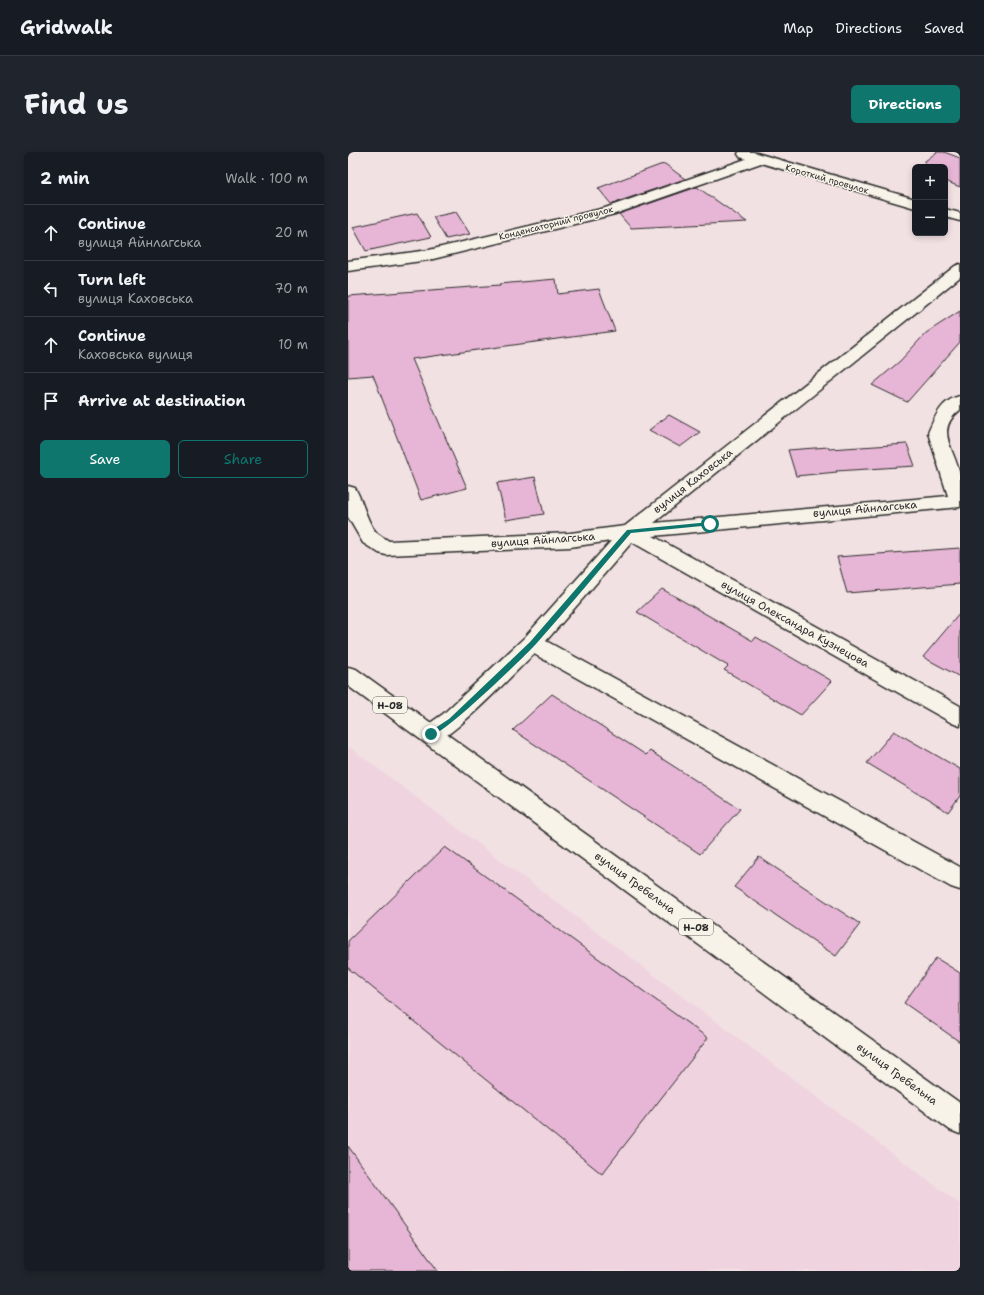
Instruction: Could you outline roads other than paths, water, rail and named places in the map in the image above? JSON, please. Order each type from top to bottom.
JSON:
[{"type":"street","name":"Короткий провулок","points":[[740,152],[759,159],[912,203]]},
{"type":"street","name":"Конденсаторний провулок","points":[[348,266],[429,255],[610,211],[759,159]]},
{"type":"street","points":[[948,214],[960,217]]},
{"type":"street","name":"вулиця Каховська","points":[[431,734],[451,720],[532,643],[630,532],[960,269]]},
{"type":"street","points":[[960,401],[945,413],[937,433],[960,501]]},
{"type":"street","name":"вулиця Айнлагська","points":[[348,492],[353,520],[370,538],[386,548],[570,540],[630,532],[960,501]]},
{"type":"street","name":"вулиця Олександра Кузнецова","points":[[630,532],[960,717]]},
{"type":"street","points":[[532,643],[960,879]]},
{"type":"street","name":"вулиця Гребельна","points":[[348,675],[960,1120]]}]
